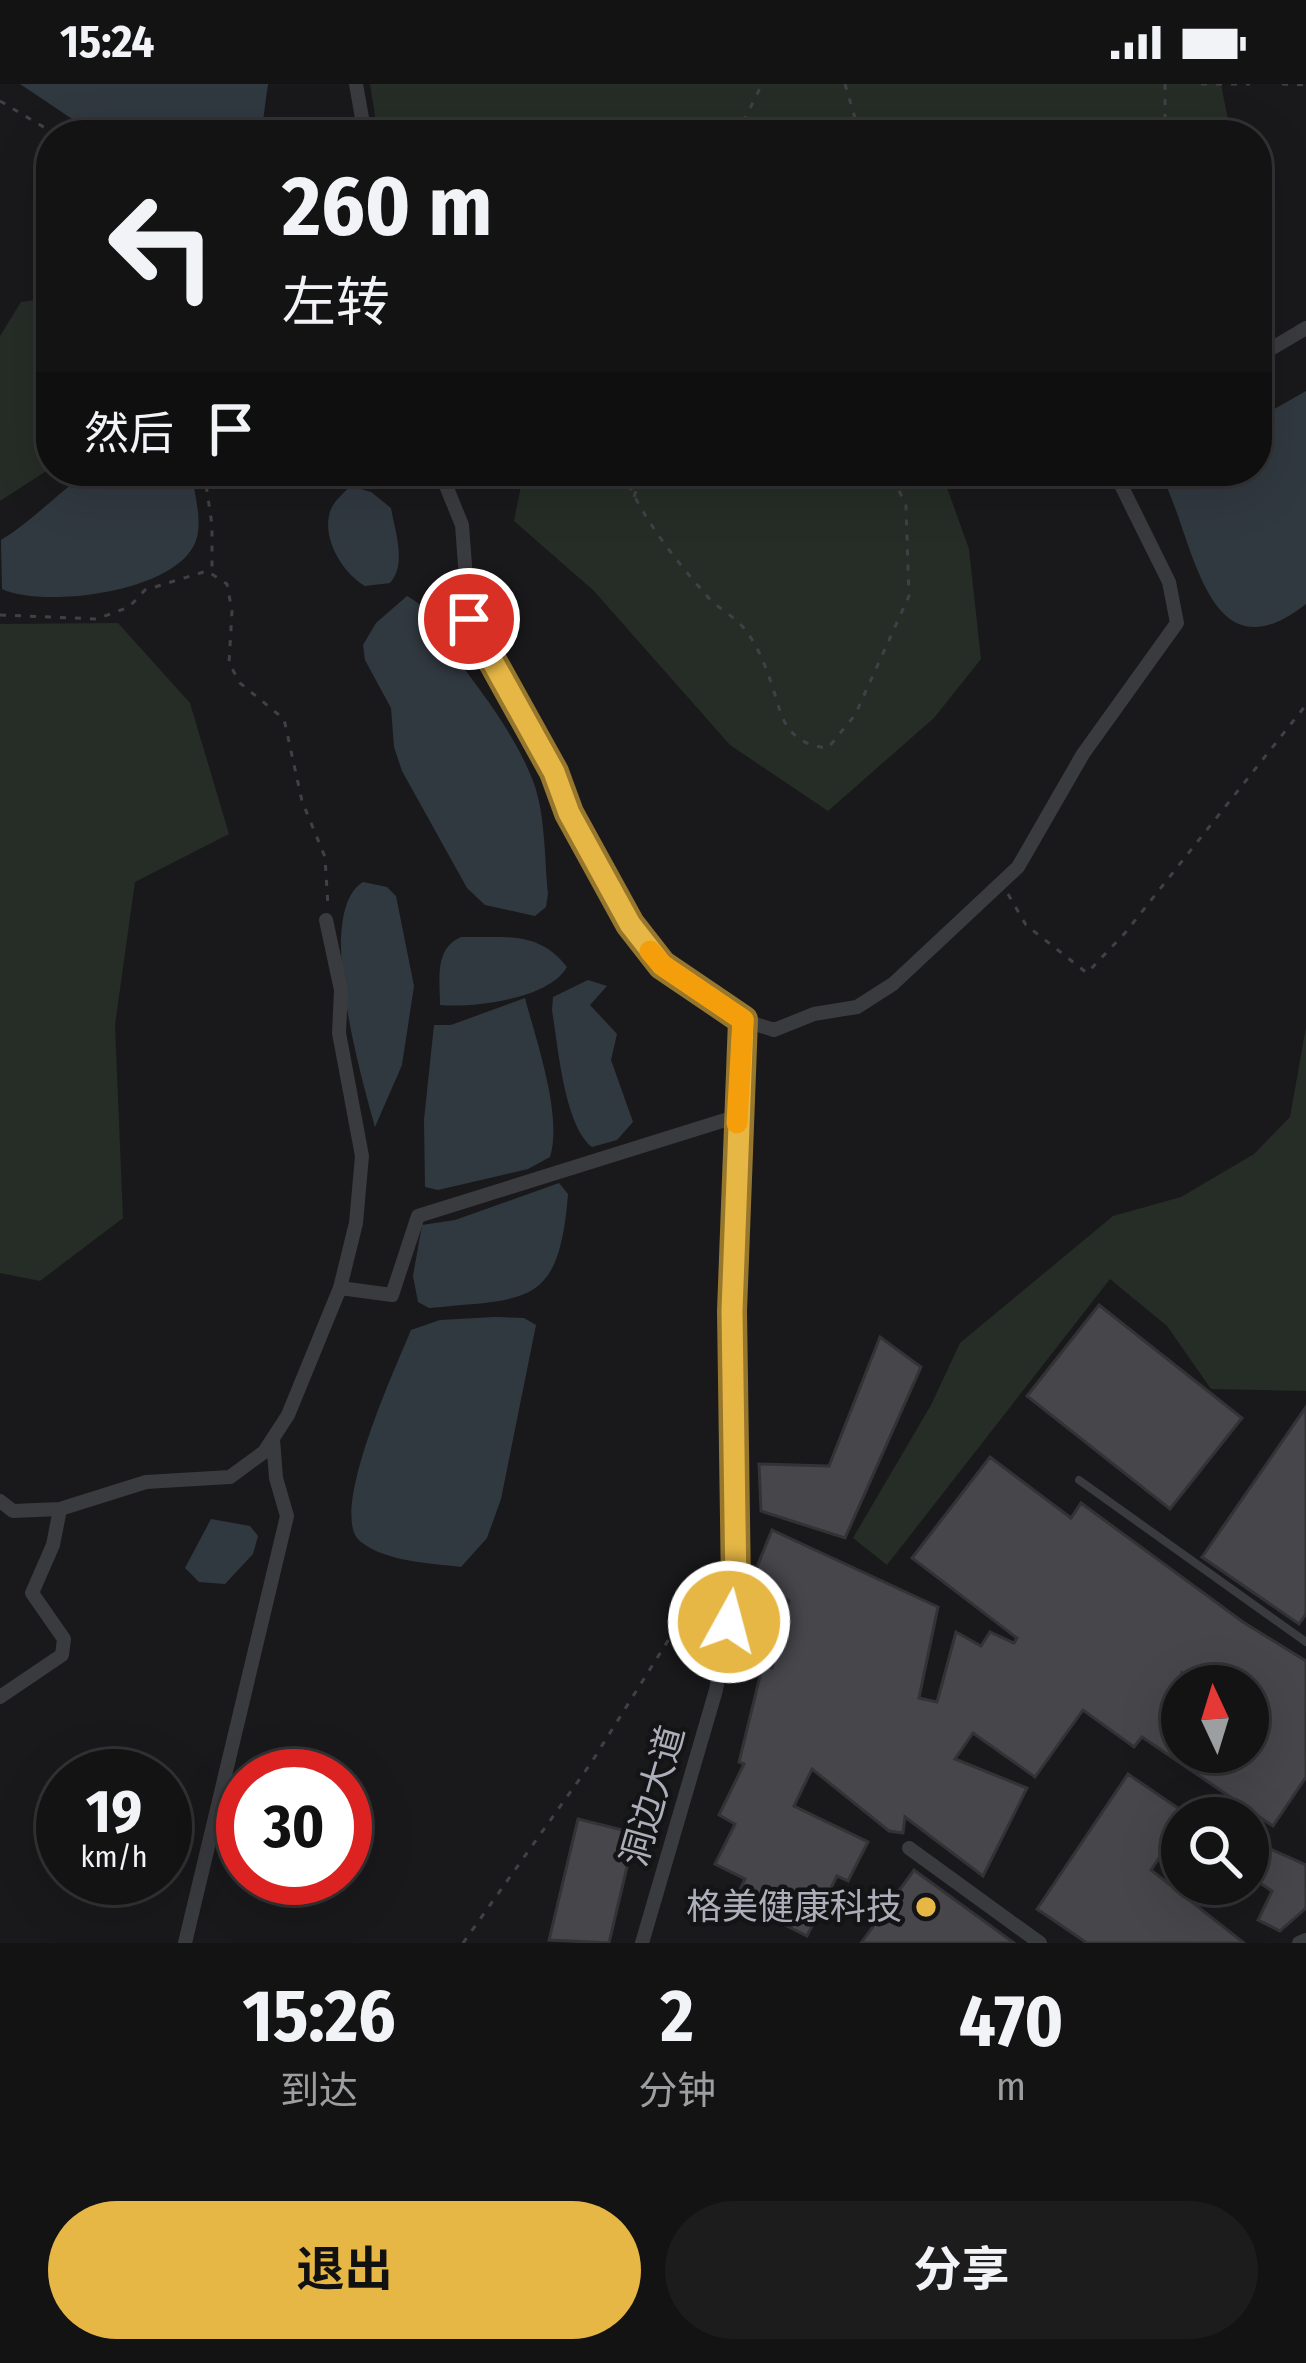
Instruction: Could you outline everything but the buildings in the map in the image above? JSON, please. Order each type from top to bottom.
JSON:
[{"type":"street","points":[[356,84],[362,120]]},
{"type":"street","points":[[1272,347],[1306,328]]},
{"type":"street","points":[[446,486],[462,525],[469,619],[554,772],[604,881],[662,965],[743,1020],[774,1030],[814,1014],[856,1007],[892,984],[1018,867],[1083,754],[1177,623],[1169,582],[1121,486]]},
{"type":"street","points":[[0,1501],[13,1511],[60,1509],[146,1482],[230,1477],[264,1452],[287,1415],[340,1288],[356,1223],[362,1156],[339,1033],[340,989],[326,920]]},
{"type":"street","name":"洞边大道","points":[[642,1943],[716,1690],[736,1588],[732,1311],[743,1020]]},
{"type":"street","points":[[340,1288],[392,1295],[418,1216],[738,1116]]},
{"type":"street","points":[[185,1943],[287,1516],[276,1478],[273,1439]]},
{"type":"street","points":[[0,1697],[62,1655],[64,1640],[32,1594],[52,1546],[60,1509]]},
{"type":"street","points":[[909,1848],[1040,1943]]},
{"type":"lane","points":[[1078,1480],[1306,1642]]},
{"type":"path","points":[[744,120],[762,84]]},
{"type":"path","points":[[845,84],[856,120]]},
{"type":"path","points":[[1165,84],[1165,120]]},
{"type":"path","points":[[1201,84],[1250,84]]},
{"type":"path","points":[[1282,84],[1306,85]]},
{"type":"path","points":[[0,101],[36,122]]},
{"type":"path","points":[[206,486],[212,572]]},
{"type":"path","points":[[628,486],[707,597],[742,627],[766,667],[783,720],[811,747],[828,748],[855,715],[909,596],[906,506],[897,486]]},
{"type":"path","points":[[633,499],[638,486]]},
{"type":"path","points":[[0,615],[97,619],[129,607],[145,590],[170,579],[212,572],[227,584],[232,611],[229,662],[240,683],[284,719],[302,801],[326,857],[326,920]]},
{"type":"path","points":[[999,886],[1026,925],[1087,973],[1125,933],[1306,705]]},
{"type":"path","points":[[464,1943],[591,1763],[686,1612],[711,1593],[736,1588]]},
{"type":"shaded area","points":[[20,84],[268,84],[263,120],[74,120]]},
{"type":"shaded area","points":[[370,84],[1221,84],[1228,120],[376,120]]},
{"type":"shaded area","points":[[36,300],[36,478],[0,501],[0,336],[21,302]]},
{"type":"shaded area","points":[[1306,391],[1306,604],[1273,624],[1246,626],[1226,615],[1209,594],[1166,486],[1272,486],[1272,410]]},
{"type":"shaded area","points":[[194,486],[197,537],[187,556],[141,583],[79,596],[22,595],[2,589],[1,540],[67,488]]},
{"type":"shaded area","points":[[350,486],[371,492],[391,508],[399,557],[390,583],[365,586],[335,553],[328,520]]},
{"type":"shaded area","points":[[521,486],[946,486],[969,549],[981,659],[934,718],[828,811],[730,745],[594,591],[514,521]]},
{"type":"shaded area","points":[[407,596],[431,615],[505,727],[531,776],[542,819],[548,894],[546,907],[535,916],[485,905],[467,888],[402,771],[394,747],[391,708],[365,660],[363,645],[376,623]]},
{"type":"shaded area","points":[[118,623],[190,703],[229,834],[135,882],[115,1025],[123,1218],[40,1281],[0,1273],[0,624]]},
{"type":"shaded area","points":[[363,882],[387,887],[396,896],[414,986],[402,1065],[375,1127],[352,1037],[341,960],[349,899]]},
{"type":"shaded area","points":[[461,937],[532,942],[567,967],[558,978],[528,994],[490,1003],[440,1005],[442,957]]},
{"type":"shaded area","points":[[588,980],[607,986],[590,1005],[617,1034],[611,1060],[633,1122],[617,1140],[592,1147],[582,1136],[569,1103],[552,1010],[553,997]]},
{"type":"shaded area","points":[[525,998],[551,1100],[550,1157],[528,1169],[438,1190],[425,1187],[424,1120],[434,1025],[451,1025]]},
{"type":"shaded area","points":[[1306,1027],[1306,1391],[1211,1389],[1167,1326],[1110,1279],[887,1565],[853,1538],[931,1405],[960,1343],[1113,1216],[1181,1197],[1254,1154],[1290,1117]]},
{"type":"shaded area","points":[[559,1183],[568,1194],[564,1231],[546,1278],[532,1290],[491,1302],[429,1308],[418,1302],[413,1276],[422,1225],[455,1220]]},
{"type":"shaded area","points":[[524,1318],[536,1325],[501,1499],[487,1538],[461,1567],[371,1549],[353,1527],[352,1503],[368,1440],[411,1330],[440,1320]]},
{"type":"shaded area","points":[[211,1519],[250,1526],[258,1536],[253,1554],[225,1584],[199,1582],[185,1568]]},
{"type":"slow traffic","points":[[650,951],[662,965],[743,1020],[737,1123]]},
{"type":"place","name":"格美健康科技","points":[[926,1907]]},
{"type":"route","points":[[469,619],[554,772],[569,813],[630,924],[662,965],[743,1020],[733,1203],[736,1588],[729,1622]]}]
